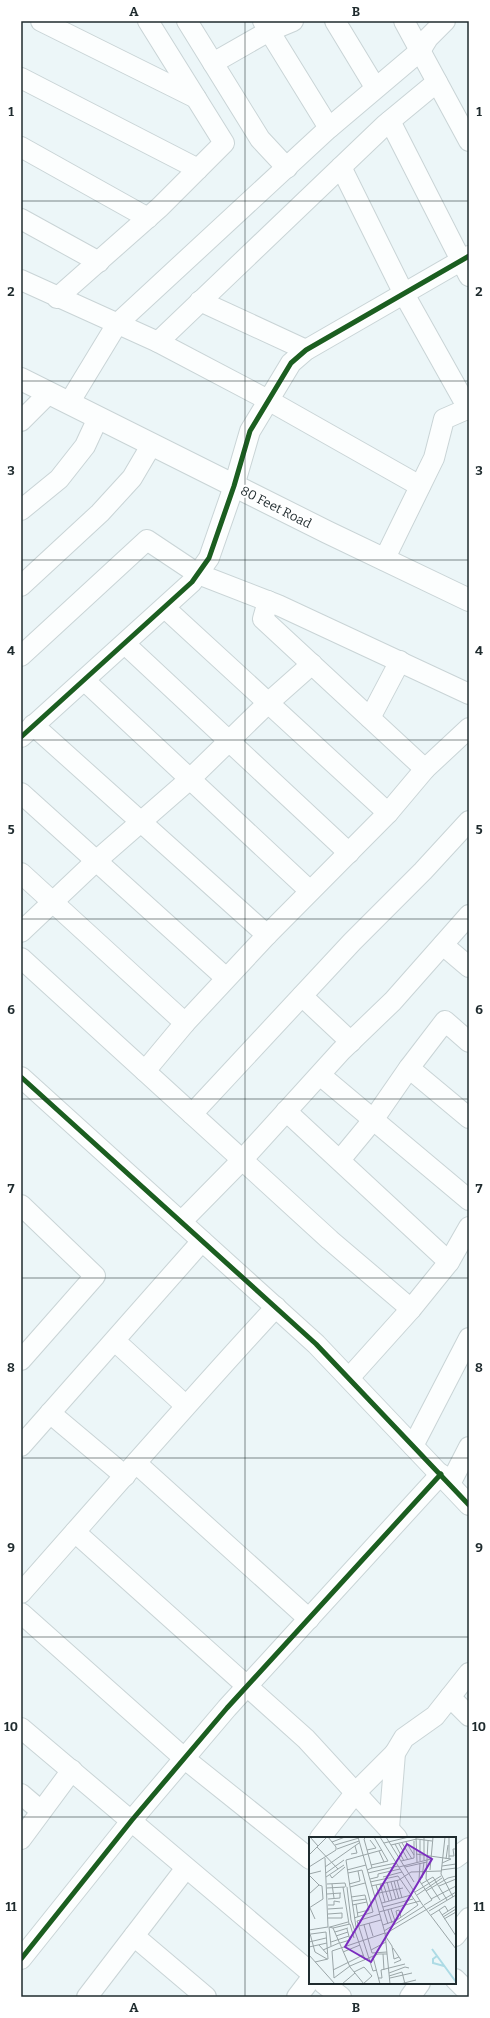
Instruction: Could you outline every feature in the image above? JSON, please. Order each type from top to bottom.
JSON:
[{"type":"main road","name":"80 Feet Road","points":[[21,379],[384,560],[469,600]]},
{"type":"street","points":[[42,21],[196,98]]},
{"type":"street","points":[[57,298],[148,218],[224,143],[148,21]]},
{"type":"street","points":[[187,21],[260,139],[287,168]]},
{"type":"street","points":[[213,63],[266,26],[293,21]]},
{"type":"street","points":[[335,21],[375,87]]},
{"type":"street","points":[[404,21],[469,141]]},
{"type":"street","points":[[69,402],[117,324],[329,128],[420,50],[428,38],[445,21]]},
{"type":"street","points":[[266,26],[329,128]]},
{"type":"street","points":[[21,78],[198,169]]},
{"type":"street","points":[[158,342],[390,121],[437,82]]},
{"type":"street","points":[[267,935],[141,822],[27,731],[165,608],[192,582],[198,574],[209,558],[234,486],[250,431],[291,363],[306,350],[404,294],[466,264],[390,121]]},
{"type":"street","points":[[21,147],[148,218]]},
{"type":"street","points":[[341,167],[404,294],[468,409],[444,419],[434,458],[384,560]]},
{"type":"street","points":[[21,219],[99,262]]},
{"type":"street","points":[[21,280],[57,298],[158,342],[268,400],[420,486]]},
{"type":"street","points":[[200,301],[306,350]]},
{"type":"street","points":[[21,420],[49,393]]},
{"type":"street","points":[[21,510],[59,479],[85,446],[98,418]]},
{"type":"street","points":[[21,586],[100,513],[132,478],[152,444]]},
{"type":"street","points":[[21,656],[147,540],[198,574],[268,601],[469,694]]},
{"type":"street","points":[[268,601],[263,619],[425,769]]},
{"type":"street","points":[[165,608],[388,813]]},
{"type":"street","points":[[125,644],[349,853]]},
{"type":"street","points":[[370,718],[400,661]]},
{"type":"street","points":[[21,932],[96,861],[190,779],[230,742],[268,703],[312,664]]},
{"type":"street","points":[[84,680],[310,891]]},
{"type":"street","points":[[144,1071],[226,978],[388,813],[425,769],[469,728]]},
{"type":"street","points":[[21,793],[226,978]]},
{"type":"street","points":[[192,1114],[469,821]]},
{"type":"street","points":[[21,873],[185,1023]]},
{"type":"street","points":[[181,1222],[242,1160],[351,1042],[393,1001],[469,915]]},
{"type":"street","points":[[443,945],[469,967]]},
{"type":"street","points":[[21,958],[330,1240],[411,1309]]},
{"type":"street","points":[[302,996],[351,1042]]},
{"type":"street","points":[[340,1160],[373,1120],[445,1021],[469,1042]]},
{"type":"street","points":[[410,1068],[469,1118]]},
{"type":"street","points":[[320,1075],[469,1200]]},
{"type":"street","points":[[21,1077],[316,1344],[469,1504]]},
{"type":"street","points":[[286,1111],[449,1262]]},
{"type":"street","points":[[21,1204],[95,1276],[21,1360]]},
{"type":"street","points":[[348,1378],[411,1309],[449,1262],[469,1227]]},
{"type":"street","points":[[21,1446],[202,1241]]},
{"type":"street","points":[[21,1593],[130,1470],[185,1405],[276,1307]]},
{"type":"street","points":[[413,1446],[469,1338]]},
{"type":"street","points":[[115,1340],[185,1405]]},
{"type":"street","points":[[50,1413],[130,1470],[309,1619]]},
{"type":"street","points":[[21,1959],[132,1820],[247,1687],[309,1619],[445,1479],[469,1447]]},
{"type":"street","points":[[75,1532],[306,1739],[393,1833]]},
{"type":"street","points":[[21,1613],[185,1759],[309,1855]]},
{"type":"street","points":[[321,1837],[356,1792],[395,1753],[404,1738],[435,1716],[469,1673]]},
{"type":"street","points":[[450,1697],[469,1716]]},
{"type":"street","points":[[21,1728],[132,1820],[186,1868],[309,1971]]},
{"type":"street","points":[[393,1833],[395,1753]]},
{"type":"street","points":[[21,1839],[72,1770]]},
{"type":"street","points":[[21,1794],[41,1811]]},
{"type":"street","points":[[456,1857],[469,1848]]},
{"type":"street","points":[[87,1997],[186,1868]]},
{"type":"street","points":[[456,1935],[469,1918]]},
{"type":"street","points":[[134,1936],[206,1997]]},
{"type":"street","points":[[456,1980],[469,1993]]},
{"type":"street","points":[[297,1997],[309,1981]]},
{"type":"street","points":[[324,1984],[341,1997]]},
{"type":"street","points":[[410,1997],[419,1984]]},
{"type":"cycle path","points":[[21,737],[192,582],[209,558],[234,486],[250,431],[291,363],[306,350],[469,256]]},
{"type":"cycle path","points":[[21,1077],[316,1344],[469,1505]]},
{"type":"cycle path","points":[[21,1959],[132,1820],[227,1708],[441,1474]]}]
